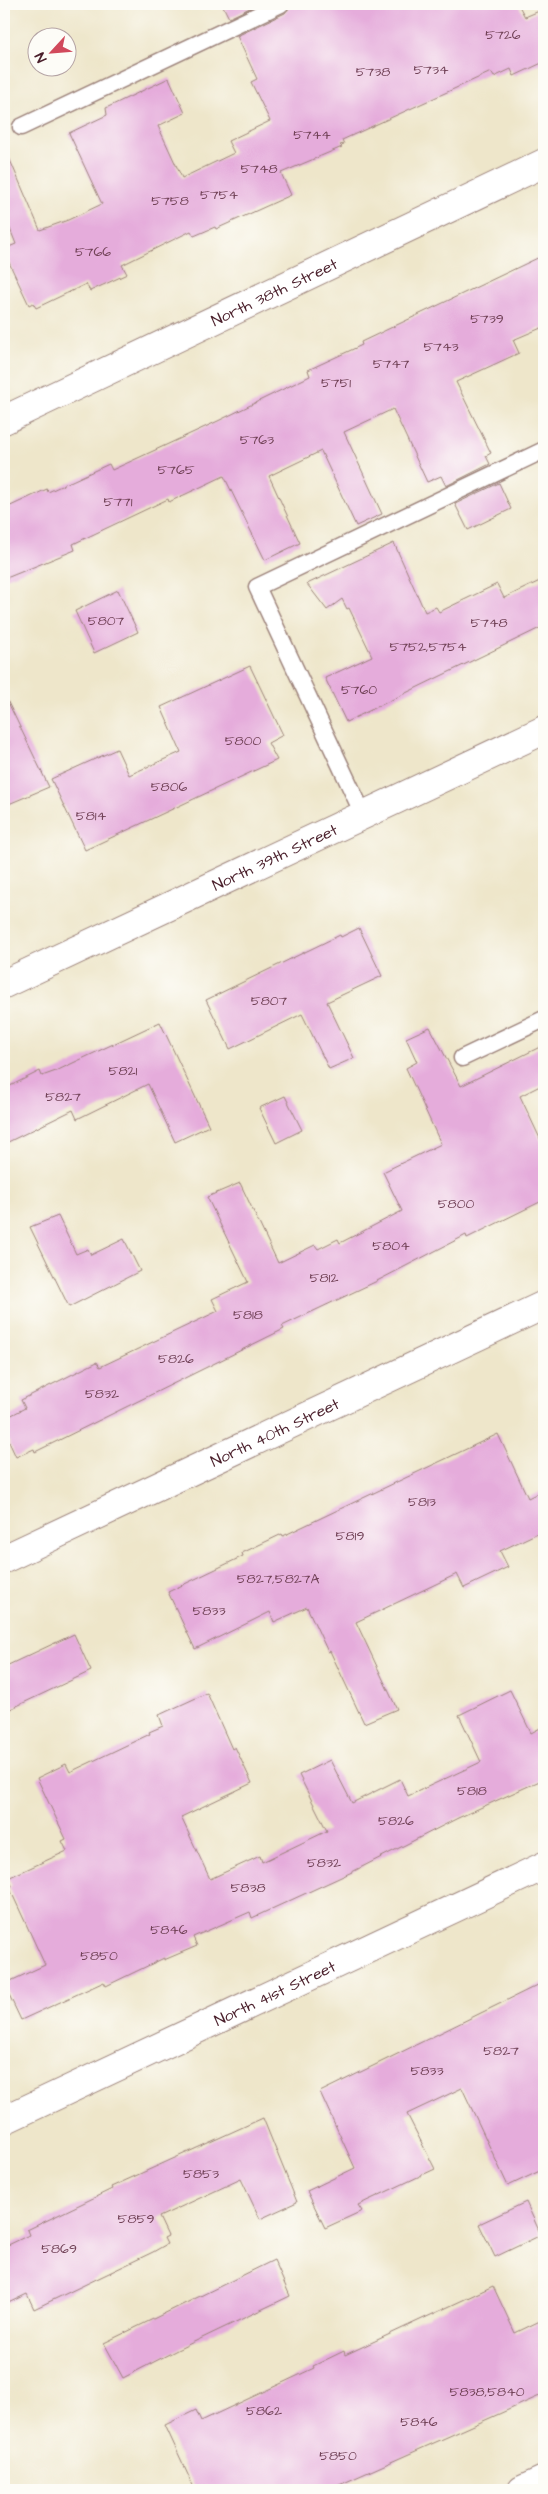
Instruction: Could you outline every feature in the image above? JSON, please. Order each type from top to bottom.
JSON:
[{"type":"street","name":"North 38th Street","points":[[4,420],[544,164]]},
{"type":"street","name":"North 39th Street","points":[[4,984],[544,730]]},
{"type":"street","name":"North 40th Street","points":[[4,1559],[544,1305]]},
{"type":"street","name":"North 41st Street","points":[[4,2120],[544,1866]]},
{"type":"street","points":[[522,2490],[544,2480]]},
{"type":"lane","points":[[21,127],[281,4]]},
{"type":"lane","points":[[363,814],[257,587],[544,450]]},
{"type":"lane","points":[[462,1058],[544,1019]]},
{"type":"building","points":[[222,4],[258,4],[229,18]]},
{"type":"building","points":[[291,4],[518,4],[525,17],[544,9],[544,62],[514,76],[511,69],[494,77],[491,72],[342,140],[344,144],[340,145],[342,147],[281,173],[291,195],[216,229],[215,227],[194,236],[191,231],[122,265],[127,274],[90,291],[86,284],[36,308],[33,303],[29,305],[4,252],[4,249],[16,244],[4,214],[4,146],[40,230],[68,220],[102,204],[69,133],[107,115],[106,108],[169,78],[185,113],[158,126],[182,178],[234,153],[228,141],[270,121],[251,82],[257,79],[237,36],[285,13]]},
{"type":"building","points":[[544,255],[544,335],[541,328],[513,340],[519,353],[456,382],[491,453],[486,456],[490,464],[446,486],[441,476],[427,482],[393,409],[344,432],[382,514],[356,526],[321,451],[269,476],[300,543],[265,560],[224,476],[169,502],[168,499],[73,544],[75,550],[4,579],[4,509],[47,489],[48,492],[109,464],[112,470],[218,421],[310,376],[308,370],[362,345],[361,342]]},
{"type":"building","points":[[499,483],[511,509],[468,530],[455,504]]},
{"type":"building","points":[[394,543],[425,612],[436,607],[439,612],[497,584],[504,598],[544,579],[544,626],[346,722],[325,678],[372,656],[349,608],[347,609],[342,599],[327,610],[307,584]]},
{"type":"building","points":[[118,590],[138,632],[94,653],[75,611]]},
{"type":"building","points":[[250,666],[283,735],[268,743],[277,760],[85,850],[51,779],[117,749],[129,775],[181,752],[161,707]]},
{"type":"building","points":[[4,694],[49,787],[4,806]]},
{"type":"building","points":[[359,928],[382,976],[327,1002],[354,1058],[329,1069],[302,1014],[230,1049],[206,1000],[340,935],[341,937]]},
{"type":"building","points":[[160,1022],[209,1126],[175,1142],[148,1084],[77,1119],[73,1110],[4,1144],[4,1089],[40,1071],[42,1076],[56,1071]]},
{"type":"building","points":[[430,1027],[461,1086],[544,1045],[544,1084],[520,1096],[544,1147],[544,1200],[467,1238],[466,1235],[375,1282],[282,1326],[284,1329],[35,1452],[34,1449],[16,1457],[4,1431],[4,1419],[25,1408],[21,1400],[97,1362],[100,1367],[218,1311],[212,1299],[248,1282],[207,1197],[240,1183],[278,1263],[315,1245],[318,1249],[338,1239],[340,1243],[402,1211],[383,1172],[441,1144],[406,1068],[417,1062],[406,1038]]},
{"type":"building","points":[[285,1096],[302,1130],[276,1143],[259,1108]]},
{"type":"building","points":[[58,1216],[76,1254],[88,1249],[91,1255],[124,1239],[140,1271],[69,1307],[30,1227]]},
{"type":"building","points":[[498,1434],[528,1498],[544,1490],[544,1530],[500,1551],[508,1567],[464,1588],[457,1574],[356,1622],[397,1709],[364,1723],[307,1607],[274,1622],[270,1612],[195,1649],[168,1592],[243,1556],[242,1553],[282,1534],[283,1536]]},
{"type":"building","points":[[74,1634],[91,1671],[4,1712],[4,1667]]},
{"type":"building","points":[[510,1690],[531,1733],[544,1726],[544,1779],[458,1818],[352,1872],[252,1918],[250,1912],[193,1937],[197,1946],[164,1960],[164,1958],[106,1986],[104,1982],[21,2020],[4,1984],[45,1965],[9,1887],[12,1886],[8,1878],[67,1851],[62,1841],[66,1839],[37,1778],[66,1764],[70,1772],[150,1734],[149,1732],[163,1726],[159,1715],[207,1693],[232,1749],[235,1747],[252,1783],[181,1817],[210,1879],[260,1856],[262,1862],[327,1831],[299,1775],[330,1760],[352,1803],[400,1779],[408,1796],[481,1762],[459,1715]]},
{"type":"building","points":[[544,1982],[544,2169],[508,2186],[462,2088],[407,2114],[435,2169],[358,2205],[362,2211],[325,2228],[307,2191],[355,2168],[320,2092]]},
{"type":"building","points":[[263,2118],[297,2202],[260,2219],[241,2179],[159,2217],[168,2236],[164,2238],[167,2244],[153,2252],[34,2309],[27,2294],[4,2305],[4,2247],[29,2235],[27,2230],[112,2189],[111,2187]]},
{"type":"building","points":[[526,2202],[541,2235],[495,2257],[479,2224]]},
{"type":"building","points":[[274,2260],[290,2296],[123,2378],[104,2343]]},
{"type":"building","points":[[493,2286],[515,2333],[544,2319],[544,2394],[328,2490],[195,2490],[165,2425],[196,2410],[201,2421],[314,2368],[313,2366],[344,2351],[345,2355]]}]
